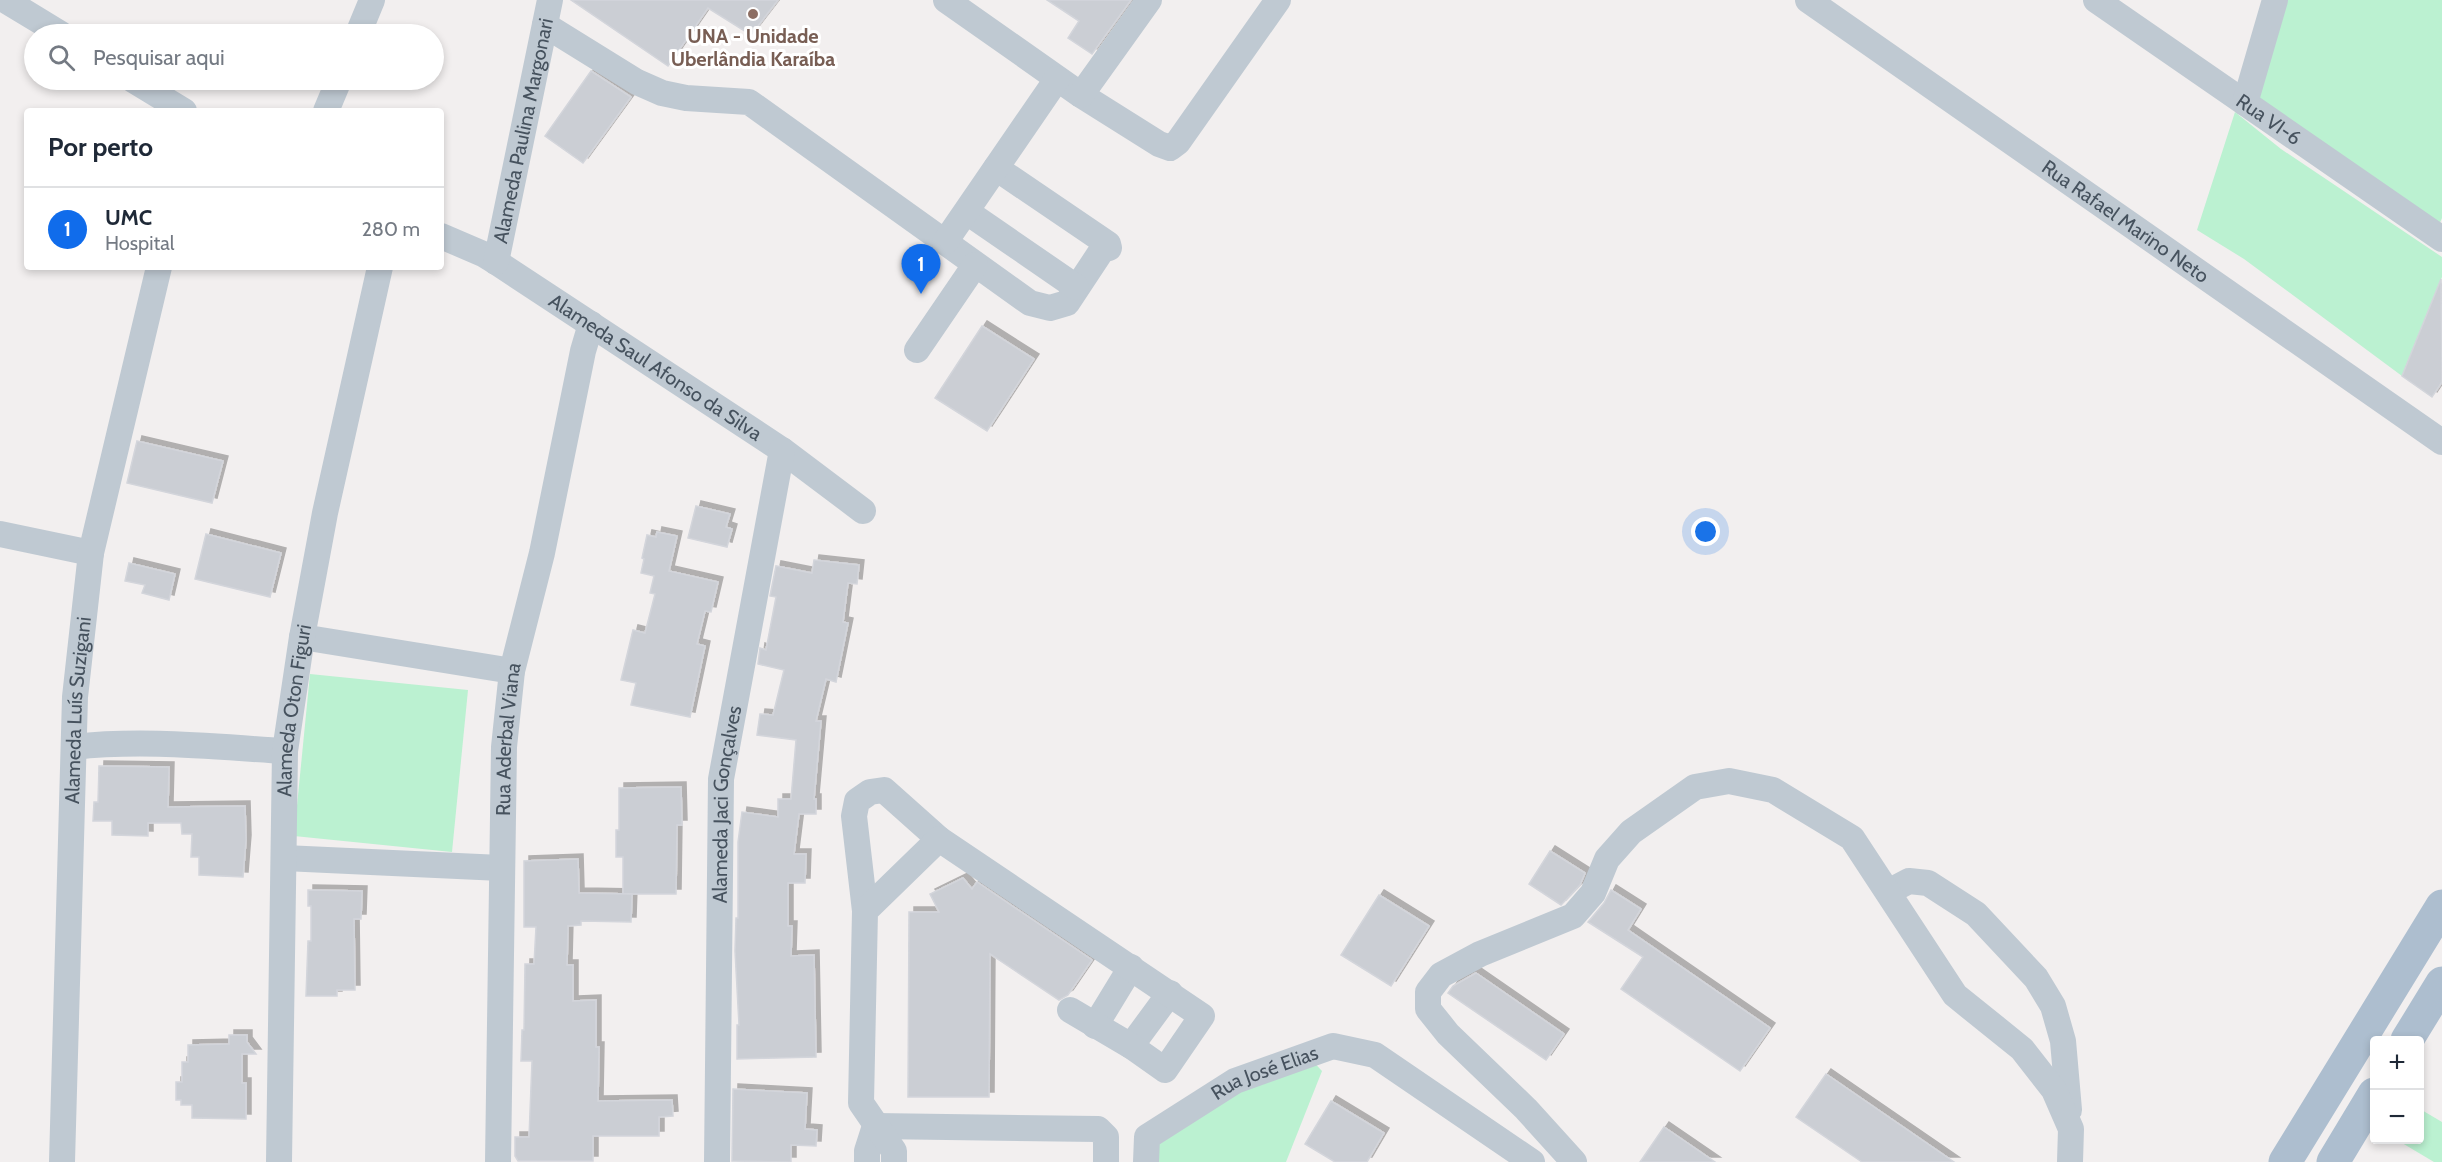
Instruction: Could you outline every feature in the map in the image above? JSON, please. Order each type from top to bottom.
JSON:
[{"type":"main road","points":[[2285,1162],[2442,906]]},
{"type":"main road","points":[[2410,1036],[2442,983]]},
{"type":"main road","points":[[2333,1162],[2370,1101]]},
{"type":"street","points":[[5,0],[45,24]]},
{"type":"street","points":[[362,24],[372,0]]},
{"type":"street","points":[[946,0],[1081,95],[1159,144],[1170,148],[1178,142],[1278,0]]},
{"type":"street","points":[[1081,95],[1149,0]]},
{"type":"street","name":"Rua Rafael Marino Neto","points":[[1808,0],[2442,442]]},
{"type":"street","name":"Rua VI-6","points":[[2096,0],[2442,240]]},
{"type":"street","points":[[2245,103],[2275,0]]},
{"type":"street","points":[[548,12],[637,82],[662,93],[686,98],[749,102],[1030,303],[1050,308],[1067,303],[1102,250],[1109,248],[1107,244],[996,168]]},
{"type":"street","name":"Alameda Paulina Margonari","points":[[496,262],[548,12]]},
{"type":"street","points":[[945,242],[1058,79]]},
{"type":"street","points":[[149,90],[179,108]]},
{"type":"street","points":[[327,108],[335,90]]},
{"type":"street","points":[[967,212],[1076,287]]},
{"type":"street","name":"Alameda Saul Afonso da Silva","points":[[444,237],[483,254],[591,324],[782,450],[863,511]]},
{"type":"street","points":[[917,350],[975,265]]},
{"type":"street","name":"Alameda Luís Suzigani","points":[[62,1162],[75,697],[90,554],[158,270]]},
{"type":"street","name":"Alameda Oton Figuri","points":[[279,1162],[285,751],[302,637],[325,513],[379,270]]},
{"type":"street","name":"Rua Aderbal Viana","points":[[498,1162],[504,747],[512,671],[542,554],[583,351],[591,324]]},
{"type":"street","name":"Alameda Jaci Gonçalves","points":[[717,1162],[721,778],[782,450]]},
{"type":"street","points":[[0,534],[90,554]]},
{"type":"street","points":[[302,637],[512,671]]},
{"type":"street","points":[[74,747],[98,744],[183,744],[285,751]]},
{"type":"street","points":[[1574,1162],[1526,1109],[1448,1034],[1428,1009],[1428,992],[1442,975],[1480,954],[1573,916],[1593,893],[1607,859],[1631,832],[1695,786],[1729,781],[1773,790],[1852,838],[1955,995],[2022,1048],[2054,1090],[2071,1129]]},
{"type":"street","points":[[894,1162],[894,1150],[861,1103],[865,911],[854,816],[857,801],[870,792],[884,790],[939,839],[1202,1016],[1165,1070],[1131,1046],[1070,1010]]},
{"type":"street","points":[[865,911],[939,839]]},
{"type":"street","points":[[284,858],[501,868]]},
{"type":"street","points":[[1888,892],[1909,881],[1928,883],[1976,914],[2036,978],[2053,1006],[2063,1041],[2071,1129],[2070,1162]]},
{"type":"street","points":[[1095,1026],[1131,967]]},
{"type":"street","points":[[1131,1046],[1170,993]]},
{"type":"street","name":"Rua José Elias","points":[[1147,1137],[1235,1081],[1333,1046],[1375,1055],[1532,1162]]},
{"type":"street","points":[[875,1126],[1098,1129],[1106,1137],[1147,1137],[1146,1162]]},
{"type":"street","points":[[867,1162],[867,1151],[875,1126]]},
{"type":"street","points":[[1106,1137],[1106,1162]]},
{"type":"green space","points":[[2283,0],[2442,0],[2442,218],[2438,227],[2254,100]]},
{"type":"green space","points":[[2235,112],[2281,149],[2442,257],[2442,277],[2402,376],[2244,259],[2197,230]]},
{"type":"green space","points":[[310,674],[468,690],[452,852],[294,836]]},
{"type":"green space","points":[[1308,1056],[1322,1071],[1286,1162],[1146,1162],[1147,1137]]},
{"type":"green space","points":[[2424,1111],[2442,1122],[2442,1162],[2434,1162],[2404,1144],[2424,1144]]},
{"type":"building","points":[[571,0],[778,0],[751,35],[708,8],[668,66]]},
{"type":"building","points":[[1047,0],[1131,0],[1092,54],[1068,38],[1079,21]]},
{"type":"building","points":[[591,71],[631,97],[583,163],[545,136]]},
{"type":"building","points":[[2441,279],[2442,382],[2432,397],[2402,376]]},
{"type":"building","points":[[982,326],[1034,359],[987,431],[935,398]]},
{"type":"building","points":[[137,441],[223,461],[212,503],[127,483]]},
{"type":"building","points":[[696,506],[730,514],[726,527],[732,529],[727,547],[688,538]]},
{"type":"building","points":[[657,532],[677,536],[669,571],[718,582],[711,612],[705,611],[697,644],[705,646],[690,717],[631,705],[636,683],[621,680],[633,630],[645,633],[655,594],[650,593],[654,576],[641,573],[647,535],[656,537]]},
{"type":"building","points":[[206,534],[281,553],[270,597],[195,579]]},
{"type":"building","points":[[814,560],[859,565],[857,584],[848,583],[843,622],[848,623],[836,682],[826,679],[816,721],[821,721],[814,799],[816,799],[816,814],[799,814],[794,854],[806,854],[805,883],[788,883],[788,926],[792,926],[791,956],[814,955],[816,1057],[737,1059],[737,1025],[739,1025],[735,951],[736,918],[738,918],[738,842],[742,812],[778,817],[778,799],[791,799],[796,740],[757,735],[760,714],[773,715],[784,670],[758,664],[760,648],[766,650],[776,597],[770,596],[776,566],[812,573]]},
{"type":"building","points":[[129,563],[175,574],[169,600],[142,593],[145,585],[125,581]]},
{"type":"building","points":[[99,766],[169,767],[168,807],[245,806],[246,840],[243,877],[199,875],[199,857],[191,857],[192,834],[182,834],[181,823],[148,823],[148,836],[112,835],[112,821],[93,821],[94,802],[98,802]]},
{"type":"building","points":[[681,787],[682,825],[677,825],[676,894],[623,894],[623,857],[616,857],[616,830],[619,830],[619,788]]},
{"type":"building","points":[[1550,851],[1585,873],[1580,885],[1561,905],[1529,884]]},
{"type":"building","points":[[578,859],[579,893],[632,894],[631,922],[581,921],[581,925],[568,926],[567,965],[573,965],[573,1001],[596,1000],[596,1047],[599,1047],[598,1101],[672,1100],[673,1116],[659,1117],[659,1136],[593,1136],[593,1161],[518,1161],[515,1156],[515,1137],[529,1137],[532,1061],[521,1061],[522,1030],[524,1030],[525,964],[534,964],[536,927],[524,927],[524,861]]},
{"type":"building","points":[[963,878],[972,889],[977,882],[1092,960],[1068,995],[1059,1000],[990,954],[989,1097],[908,1097],[909,912],[939,912],[930,894]]},
{"type":"building","points":[[308,890],[362,891],[361,919],[354,919],[355,990],[337,990],[337,996],[306,996],[308,941],[311,941],[311,906],[308,906]]},
{"type":"building","points":[[1611,890],[1641,909],[1628,930],[1770,1028],[1740,1071],[1621,989],[1643,957],[1588,922],[1604,903]]},
{"type":"building","points":[[1379,895],[1429,926],[1391,986],[1341,955]]},
{"type":"building","points":[[1476,973],[1564,1034],[1546,1060],[1448,993],[1453,986]]},
{"type":"building","points":[[229,1035],[247,1035],[247,1042],[256,1054],[242,1054],[242,1083],[246,1083],[246,1119],[192,1118],[192,1105],[181,1105],[181,1100],[176,1100],[176,1082],[182,1082],[182,1062],[188,1062],[188,1045],[229,1044]]},
{"type":"building","points":[[1826,1074],[1954,1162],[1862,1162],[1796,1117]]},
{"type":"building","points":[[733,1089],[807,1093],[805,1129],[817,1130],[816,1146],[791,1145],[791,1162],[732,1161]]},
{"type":"building","points":[[1331,1101],[1384,1133],[1367,1162],[1335,1162],[1305,1144]]},
{"type":"building","points":[[1664,1127],[1715,1162],[1640,1162]]},
{"type":"place","name":"UNA - Unidade Uberlândia Karaíba","points":[[753,14]]},
{"type":"place","name":"UMC","points":[[921,294]]}]
